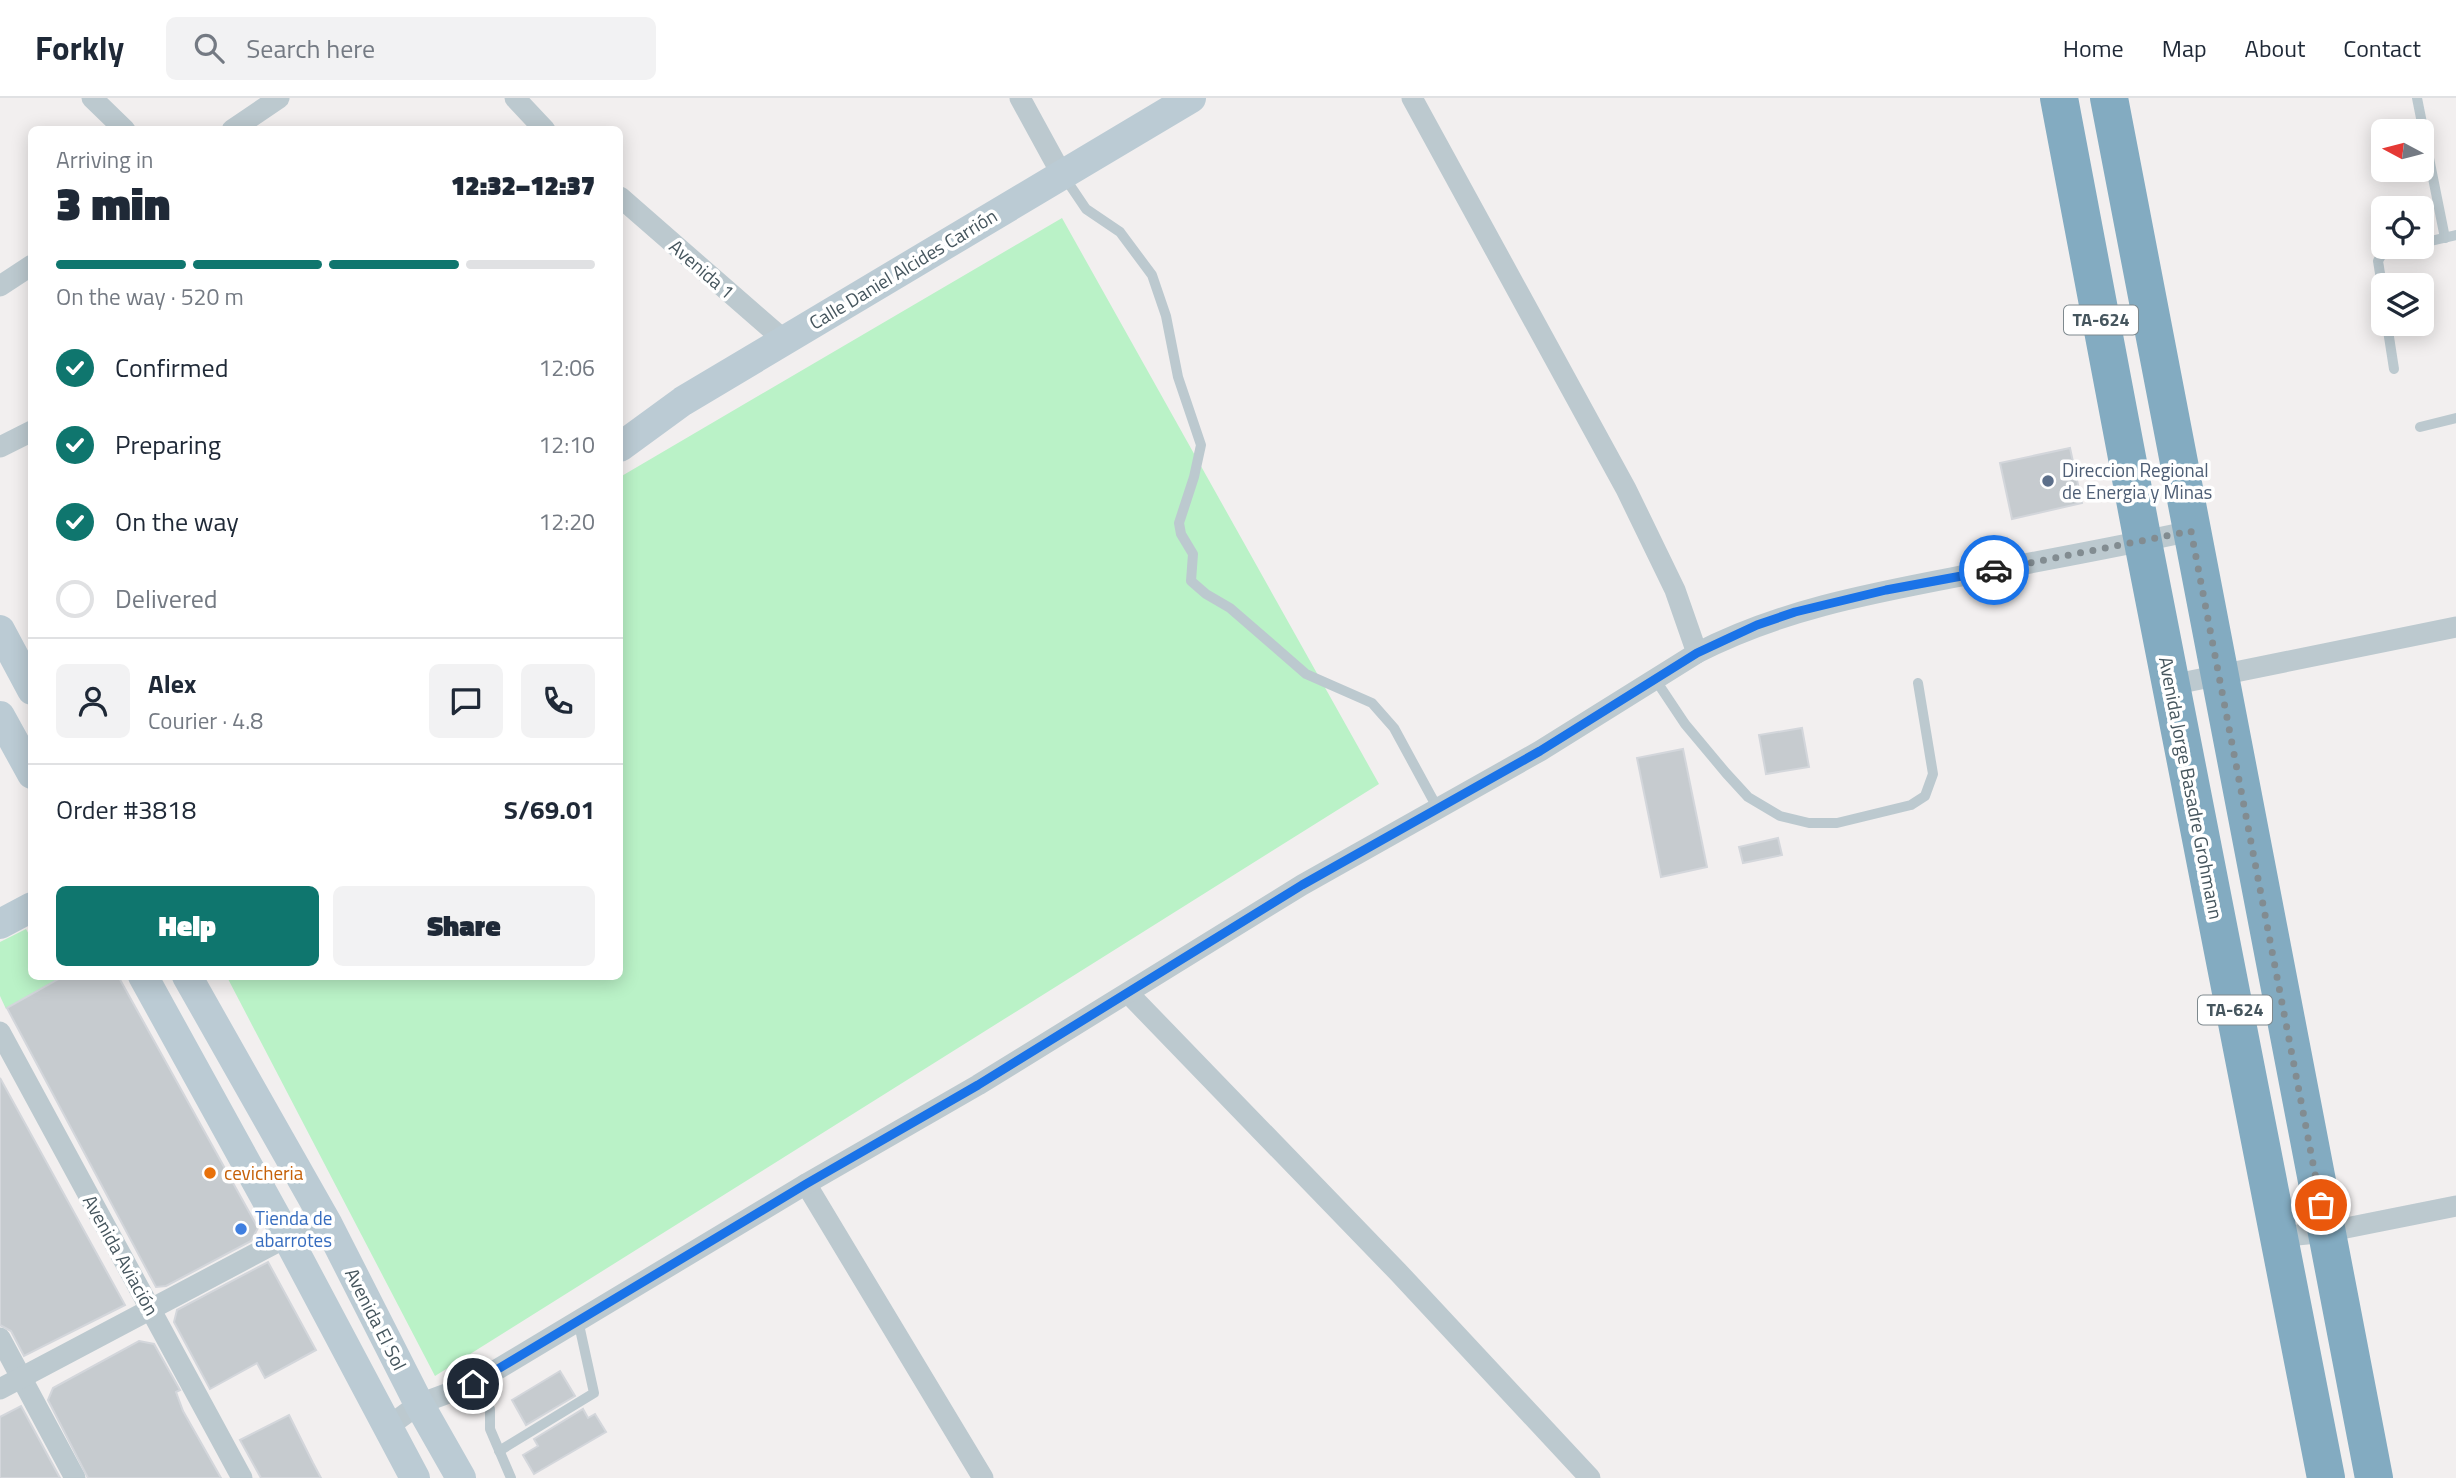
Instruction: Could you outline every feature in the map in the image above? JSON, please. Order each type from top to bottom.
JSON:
[{"type":"highway","name":"Avenida Jorge Basadre Grohmann","points":[[2059,98],[2326,1478]]},
{"type":"highway","name":"TA-624","points":[[2109,98],[2374,1478]]},
{"type":"main road","name":"Calle Daniel Alcides Carrión","points":[[623,445],[683,401],[1061,173],[1191,98]]},
{"type":"main road","points":[[0,630],[28,682]]},
{"type":"main road","points":[[0,716],[28,767]]},
{"type":"main road","points":[[0,924],[28,909]]},
{"type":"main road","name":"Avenida El Sol","points":[[144,980],[287,1237],[415,1478]]},
{"type":"main road","name":"Avenida El Sol","points":[[189,980],[328,1225],[419,1404],[461,1478]]},
{"type":"street","points":[[92,98],[121,126]]},
{"type":"street","points":[[238,126],[279,98]]},
{"type":"street","points":[[515,98],[541,126]]},
{"type":"street","points":[[1020,98],[1061,173]]},
{"type":"street","points":[[1412,98],[1626,489],[1675,590],[1697,653]]},
{"type":"street","name":"Avenida 1","points":[[623,200],[785,341]]},
{"type":"street","points":[[0,286],[28,268]]},
{"type":"street","points":[[0,447],[28,432]]},
{"type":"street","points":[[388,1426],[419,1404],[473,1384],[806,1184],[978,1085],[1129,994],[1238,923],[1540,751],[1697,653],[1757,625],[1795,612],[1886,590],[2191,531]]},
{"type":"street","points":[[2171,685],[2456,627]]},
{"type":"street","points":[[1129,994],[1398,1272],[1590,1478]]},
{"type":"street","name":"Avenida Aviación","points":[[0,1032],[242,1478]]},
{"type":"street","points":[[806,1184],[984,1478]]},
{"type":"street","points":[[2279,1237],[2326,1232],[2456,1206]]},
{"type":"street","points":[[0,1389],[287,1237],[328,1225]]},
{"type":"street","points":[[0,1338],[75,1478]]},
{"type":"lane","points":[[2417,98],[2450,237]]},
{"type":"lane","points":[[1061,173],[1086,209],[1120,232],[1152,275],[1166,316],[1178,377],[1201,444],[1179,523],[1181,534],[1193,554],[1191,581],[1206,594],[1230,608],[1307,674],[1372,703],[1394,729],[1437,809]]},
{"type":"lane","points":[[2389,336],[2394,369]]},
{"type":"lane","points":[[2420,427],[2456,418]]},
{"type":"lane","points":[[1655,680],[1685,723],[1748,797],[1780,816],[1809,823],[1837,823],[1911,805],[1925,796],[1933,774],[1918,683]]},
{"type":"lane","points":[[499,1451],[594,1393],[578,1320]]},
{"type":"lane","points":[[473,1384],[490,1409],[490,1429],[511,1478]]},
{"type":"green space","points":[[1062,218],[1379,784],[435,1376],[229,980],[623,980],[623,475]]},
{"type":"green space","points":[[26,929],[28,980],[55,981],[6,1009],[0,996],[0,942]]},
{"type":"building","points":[[2070,448],[2082,503],[2012,519],[2000,463]]},
{"type":"building","points":[[1802,728],[1809,767],[1766,774],[1759,735]]},
{"type":"building","points":[[1683,749],[1707,867],[1661,877],[1637,758]]},
{"type":"building","points":[[1778,838],[1782,855],[1743,863],[1739,847]]},
{"type":"building","points":[[57,980],[120,980],[258,1228],[251,1241],[166,1286],[156,1287],[7,1008]]},
{"type":"building","points":[[0,1078],[125,1305],[24,1356],[11,1331],[0,1325]]},
{"type":"building","points":[[268,1262],[316,1350],[265,1378],[257,1363],[210,1389],[174,1322],[177,1310]]},
{"type":"building","points":[[139,1341],[154,1344],[180,1390],[176,1392],[183,1411],[221,1478],[88,1478],[48,1400],[53,1388]]},
{"type":"building","points":[[560,1371],[575,1396],[526,1425],[512,1400]]},
{"type":"building","points":[[21,1406],[60,1478],[0,1478],[0,1417]]},
{"type":"building","points":[[583,1409],[588,1418],[595,1414],[606,1432],[534,1474],[523,1455],[538,1446],[534,1439]]},
{"type":"building","points":[[289,1415],[321,1478],[261,1478],[240,1440]]},
{"type":"way so far","points":[[1994,570],[2191,531],[2321,1205]]},
{"type":"place","name":"Direccion Regional de Energia y Minas","points":[[2048,481]]},
{"type":"place","name":"cevicheria","points":[[210,1173]]},
{"type":"place","name":"Tienda de abarrotes","points":[[241,1229]]},
{"type":"route","points":[[473,1384],[806,1184],[978,1085],[1302,885],[1540,751],[1721,640],[1795,612],[1886,590],[1994,570]]}]
